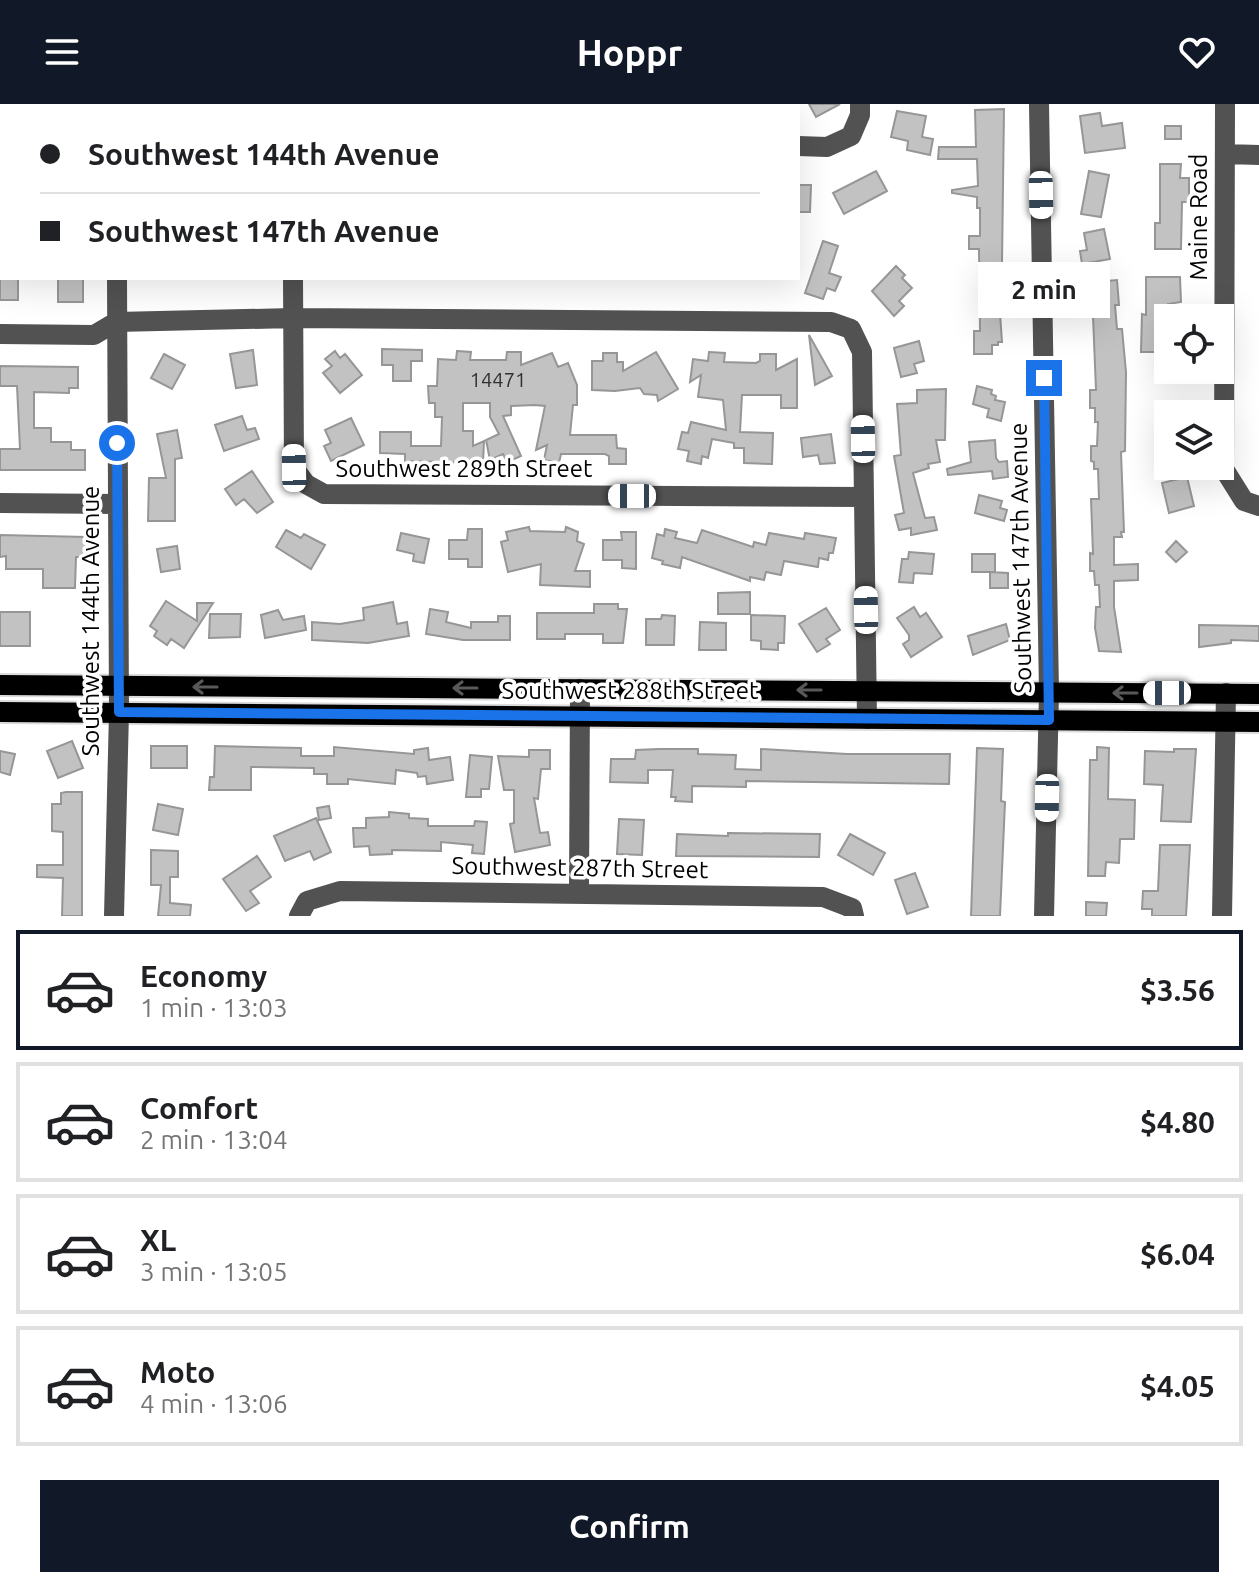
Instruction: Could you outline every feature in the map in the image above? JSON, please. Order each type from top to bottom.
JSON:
[{"type":"main road","name":"Southwest 288th Street","points":[[0,685],[1259,694]]},
{"type":"main road","name":"Southwest 288th Street","points":[[0,712],[1259,722]]},
{"type":"street","points":[[800,146],[827,147],[851,136],[860,115],[860,104]]},
{"type":"street","name":"Southwest 147th Avenue","points":[[1039,104],[1049,692],[1044,916]]},
{"type":"street","name":"Maine Road","points":[[1225,104],[1224,469],[1244,501],[1259,506]]},
{"type":"street","points":[[1226,154],[1259,155]]},
{"type":"street","name":"Southwest 144th Avenue","points":[[114,916],[119,712],[117,280]]},
{"type":"street","points":[[293,280],[293,318]]},
{"type":"street","points":[[0,334],[94,335],[116,322],[293,318],[831,322],[851,329],[862,352],[867,719]]},
{"type":"street","name":"Southwest 289th Street","points":[[293,318],[294,468],[306,484],[324,494],[864,497]]},
{"type":"street","points":[[0,503],[117,504]]},
{"type":"street","points":[[579,892],[580,689]]},
{"type":"street","points":[[1222,916],[1226,693]]},
{"type":"street","name":"Southwest 287th Street","points":[[303,908],[340,891],[579,892],[823,897],[853,912]]},
{"type":"building","points":[[809,104],[840,104],[816,117]]},
{"type":"building","points":[[1004,109],[999,299],[1002,342],[992,345],[992,354],[974,354],[974,331],[980,331],[979,249],[969,249],[969,236],[980,236],[980,208],[977,208],[977,197],[952,193],[952,190],[978,186],[977,159],[938,159],[939,147],[976,147],[975,110]]},
{"type":"building","points":[[897,111],[926,116],[922,137],[933,139],[930,155],[907,150],[908,141],[891,137]]},
{"type":"building","points":[[1100,113],[1102,126],[1122,123],[1125,148],[1085,153],[1080,116]]},
{"type":"building","points":[[1165,126],[1181,126],[1181,139],[1165,139]]},
{"type":"building","points":[[1160,164],[1181,164],[1180,178],[1189,178],[1189,202],[1182,202],[1181,249],[1155,249],[1155,223],[1160,223]]},
{"type":"building","points":[[876,171],[887,191],[844,214],[833,193]]},
{"type":"building","points":[[1089,171],[1109,175],[1101,217],[1081,214]]},
{"type":"building","points":[[800,185],[811,185],[810,212],[800,212]]},
{"type":"building","points":[[1104,229],[1110,259],[1082,264],[1080,251],[1087,250],[1084,233]]},
{"type":"building","points":[[823,241],[838,246],[829,273],[841,277],[835,291],[827,288],[823,299],[805,293]]},
{"type":"building","points":[[896,266],[912,288],[899,301],[904,306],[894,316],[872,291]]},
{"type":"building","points":[[1146,277],[1180,277],[1181,302],[1154,304],[1154,352],[1141,352],[1142,314],[1146,315]]},
{"type":"building","points":[[0,280],[18,280],[18,300],[0,300]]},
{"type":"building","points":[[58,280],[83,280],[83,302],[58,302]]},
{"type":"building","points":[[1117,280],[1117,329],[1122,329],[1126,372],[1125,451],[1121,452],[1124,532],[1121,532],[1122,537],[1114,537],[1114,565],[1138,564],[1138,580],[1114,581],[1114,607],[1121,652],[1099,651],[1095,628],[1096,607],[1100,607],[1099,585],[1095,585],[1094,571],[1090,571],[1090,553],[1093,554],[1091,499],[1099,499],[1098,469],[1094,469],[1094,462],[1091,461],[1091,446],[1097,446],[1098,422],[1095,422],[1095,408],[1090,408],[1090,390],[1096,390],[1093,316],[1089,316],[1085,283]]},
{"type":"building","points":[[809,335],[832,376],[815,385]]},
{"type":"building","points":[[919,341],[924,361],[914,364],[917,373],[901,377],[894,348]]},
{"type":"building","points":[[382,349],[422,350],[422,361],[411,361],[411,381],[393,381],[393,365],[382,365]]},
{"type":"building","points":[[253,350],[257,385],[236,388],[230,354]]},
{"type":"building","points":[[335,351],[340,358],[345,354],[362,375],[340,393],[323,373],[332,366],[325,359]]},
{"type":"building","points":[[457,351],[471,352],[470,360],[506,360],[507,352],[521,352],[521,365],[552,353],[558,367],[568,363],[577,385],[577,405],[573,405],[570,435],[616,435],[617,448],[626,449],[626,464],[609,464],[609,456],[605,454],[561,454],[559,463],[544,460],[547,445],[536,450],[545,406],[535,405],[511,406],[511,415],[503,416],[521,456],[507,462],[503,454],[490,460],[486,440],[499,434],[490,417],[490,403],[463,403],[463,431],[473,431],[473,446],[484,441],[483,463],[405,461],[405,454],[380,453],[380,432],[411,432],[411,446],[441,446],[442,417],[435,417],[435,403],[429,403],[428,386],[437,386],[438,359],[456,360]]},
{"type":"building","points":[[656,352],[678,389],[658,401],[657,395],[644,394],[640,388],[592,390],[592,361],[603,361],[603,353],[617,353],[617,362],[623,362],[623,371]]},
{"type":"building","points":[[709,352],[725,353],[724,362],[756,363],[760,361],[760,354],[776,354],[776,370],[797,359],[797,408],[781,408],[781,395],[742,395],[740,432],[773,433],[772,464],[744,463],[744,448],[734,448],[734,443],[712,439],[708,458],[702,456],[701,464],[687,461],[689,451],[678,449],[682,432],[688,433],[691,422],[726,430],[723,400],[698,397],[701,375],[690,382],[693,359],[708,361]]},
{"type":"building","points":[[164,354],[185,365],[172,389],[151,378]]},
{"type":"building","points":[[0,366],[78,367],[78,388],[69,388],[69,393],[34,392],[34,428],[51,428],[51,442],[71,442],[71,450],[85,450],[85,470],[0,470],[0,449],[20,449],[17,386],[0,386]]},
{"type":"building","points":[[977,386],[992,390],[995,400],[1005,402],[1001,421],[987,417],[989,409],[973,404]]},
{"type":"building","points":[[946,389],[945,440],[936,440],[940,462],[928,464],[929,468],[913,473],[925,518],[934,517],[937,530],[911,535],[911,528],[899,530],[895,515],[904,513],[894,456],[901,455],[897,404],[917,403],[917,390]]},
{"type":"building","points":[[242,416],[247,430],[255,428],[259,439],[224,451],[215,425]]},
{"type":"building","points":[[351,418],[364,445],[331,461],[324,446],[331,443],[325,430]]},
{"type":"building","points":[[177,430],[182,458],[175,459],[175,521],[148,521],[149,478],[166,478],[157,434]]},
{"type":"building","points":[[831,434],[835,463],[820,464],[818,455],[803,457],[801,438]]},
{"type":"building","points":[[995,440],[996,458],[999,462],[1007,461],[1008,477],[993,479],[992,471],[948,475],[947,469],[971,462],[969,442]]},
{"type":"building","points":[[252,471],[273,502],[257,513],[244,499],[236,505],[225,489]]},
{"type":"building","points":[[1188,480],[1194,506],[1169,513],[1162,483]]},
{"type":"building","points":[[979,495],[1002,501],[1000,508],[1007,510],[1004,521],[975,513]]},
{"type":"building","points":[[529,527],[530,531],[565,532],[566,527],[578,532],[577,541],[584,544],[575,571],[590,571],[590,587],[540,585],[541,564],[508,572],[501,542],[508,540],[506,532]]},
{"type":"building","points":[[468,529],[482,529],[482,567],[468,567],[468,559],[449,559],[449,540],[467,540]]},
{"type":"building","points":[[665,529],[677,532],[675,538],[697,543],[702,530],[753,547],[754,542],[766,545],[769,533],[804,539],[805,533],[836,538],[833,553],[829,553],[828,560],[819,558],[818,567],[784,561],[781,575],[766,572],[764,580],[750,577],[750,581],[682,557],[680,568],[652,558],[657,534],[664,536]]},
{"type":"building","points":[[286,530],[301,538],[304,534],[325,545],[311,569],[276,547]]},
{"type":"building","points":[[621,532],[636,532],[636,569],[622,568],[622,560],[603,560],[603,540],[622,540]]},
{"type":"building","points":[[401,533],[429,539],[424,563],[413,561],[414,554],[397,550]]},
{"type":"building","points":[[0,535],[86,537],[85,557],[76,557],[75,588],[43,588],[43,569],[6,569],[6,556],[0,557]]},
{"type":"building","points":[[1176,541],[1187,552],[1176,562],[1166,552]]},
{"type":"building","points":[[177,546],[180,569],[161,572],[157,549]]},
{"type":"building","points":[[909,552],[934,554],[932,574],[914,573],[913,583],[899,582],[902,559],[908,559]]},
{"type":"building","points":[[972,554],[995,554],[995,572],[972,572]]},
{"type":"building","points":[[990,572],[1008,573],[1008,588],[990,588]]},
{"type":"building","points":[[750,592],[750,614],[718,614],[718,593]]},
{"type":"building","points":[[166,601],[197,621],[197,603],[213,603],[184,648],[171,639],[167,645],[154,636],[157,631],[150,626]]},
{"type":"building","points":[[393,602],[397,624],[407,622],[409,636],[368,643],[312,640],[312,622],[340,624],[364,620],[363,608]]},
{"type":"building","points":[[594,604],[618,604],[618,609],[627,609],[623,643],[603,643],[603,634],[565,634],[565,639],[537,639],[537,613],[594,613]]},
{"type":"building","points":[[914,607],[920,617],[926,613],[942,637],[911,657],[903,644],[909,640],[909,635],[897,618]]},
{"type":"building","points":[[826,608],[840,630],[826,639],[830,644],[817,652],[799,624]]},
{"type":"building","points":[[430,609],[448,612],[446,622],[471,628],[471,622],[498,622],[498,616],[510,616],[510,640],[463,640],[426,634]]},
{"type":"building","points":[[278,610],[283,620],[304,616],[306,630],[265,638],[261,615]]},
{"type":"building","points":[[0,612],[30,612],[30,646],[0,646]]},
{"type":"building","points":[[210,614],[241,614],[240,637],[209,638]]},
{"type":"building","points":[[662,615],[675,616],[674,645],[646,645],[646,619],[661,619]]},
{"type":"building","points":[[751,615],[785,616],[784,643],[778,643],[778,650],[761,649],[761,641],[751,640]]},
{"type":"building","points":[[700,622],[726,623],[726,650],[699,650]]},
{"type":"building","points":[[1006,624],[1010,640],[973,655],[968,636]]},
{"type":"building","points":[[1199,625],[1259,626],[1259,641],[1231,640],[1231,643],[1199,647]]},
{"type":"building","points":[[72,741],[83,768],[58,778],[47,751]]},
{"type":"building","points":[[151,746],[187,746],[187,768],[151,768]]},
{"type":"building","points":[[215,746],[301,748],[301,756],[334,756],[334,747],[414,754],[414,750],[428,748],[429,760],[450,757],[453,780],[427,784],[426,776],[418,777],[417,773],[396,770],[395,784],[348,779],[348,784],[327,784],[327,774],[314,774],[314,768],[251,767],[251,790],[209,790],[210,777],[214,777]]},
{"type":"building","points":[[1097,747],[1109,748],[1108,799],[1135,800],[1134,839],[1120,839],[1119,863],[1106,862],[1105,876],[1088,876],[1090,760],[1097,760]]},
{"type":"building","points":[[977,748],[1003,749],[1001,801],[1005,802],[1000,916],[971,916]]},
{"type":"building","points":[[698,749],[698,754],[736,755],[735,769],[761,770],[761,749],[847,754],[950,754],[949,784],[746,781],[746,787],[692,786],[692,802],[675,801],[676,797],[671,797],[673,770],[648,770],[648,783],[610,782],[611,759],[635,759],[636,750]]},
{"type":"building","points":[[1174,749],[1196,749],[1191,822],[1161,821],[1163,785],[1144,784],[1145,751],[1174,752]]},
{"type":"building","points":[[529,750],[550,750],[550,769],[541,769],[538,799],[534,798],[540,833],[548,832],[550,845],[515,852],[510,824],[514,823],[514,790],[504,790],[498,756],[529,757]]},
{"type":"building","points":[[0,751],[15,754],[10,775],[0,772]]},
{"type":"building","points":[[470,755],[492,757],[489,789],[481,789],[481,797],[466,797]]},
{"type":"building","points":[[82,792],[82,916],[62,916],[63,878],[37,877],[37,865],[63,865],[63,832],[52,831],[52,804],[61,804],[61,793]]},
{"type":"building","points":[[158,804],[183,809],[178,835],[153,830]]},
{"type":"building","points":[[329,806],[331,818],[319,820],[317,808]]},
{"type":"building","points":[[389,812],[428,819],[428,826],[474,826],[475,821],[487,822],[484,854],[472,853],[473,845],[441,842],[441,851],[392,850],[392,854],[370,855],[369,846],[354,847],[353,828],[366,828],[366,818],[389,817]]},
{"type":"building","points":[[316,818],[331,852],[314,860],[310,851],[285,861],[274,836]]},
{"type":"building","points":[[619,819],[644,820],[642,855],[617,854]]},
{"type":"building","points":[[728,833],[820,834],[819,857],[676,856],[677,834],[728,836]]},
{"type":"building","points":[[850,834],[885,853],[873,875],[838,855]]},
{"type":"building","points":[[1160,845],[1190,845],[1186,916],[1152,916],[1152,909],[1142,909],[1143,891],[1158,891]]},
{"type":"building","points":[[151,850],[178,851],[178,877],[170,877],[170,903],[191,905],[190,916],[158,916],[161,885],[151,885]]},
{"type":"building","points":[[257,856],[271,877],[250,891],[259,903],[246,911],[223,879]]},
{"type":"building","points":[[915,873],[928,907],[907,914],[895,880]]},
{"type":"building","points":[[1086,902],[1107,903],[1106,916],[1086,916]]},
{"type":"route","points":[[117,443],[119,712],[1049,720],[1044,378]]}]
